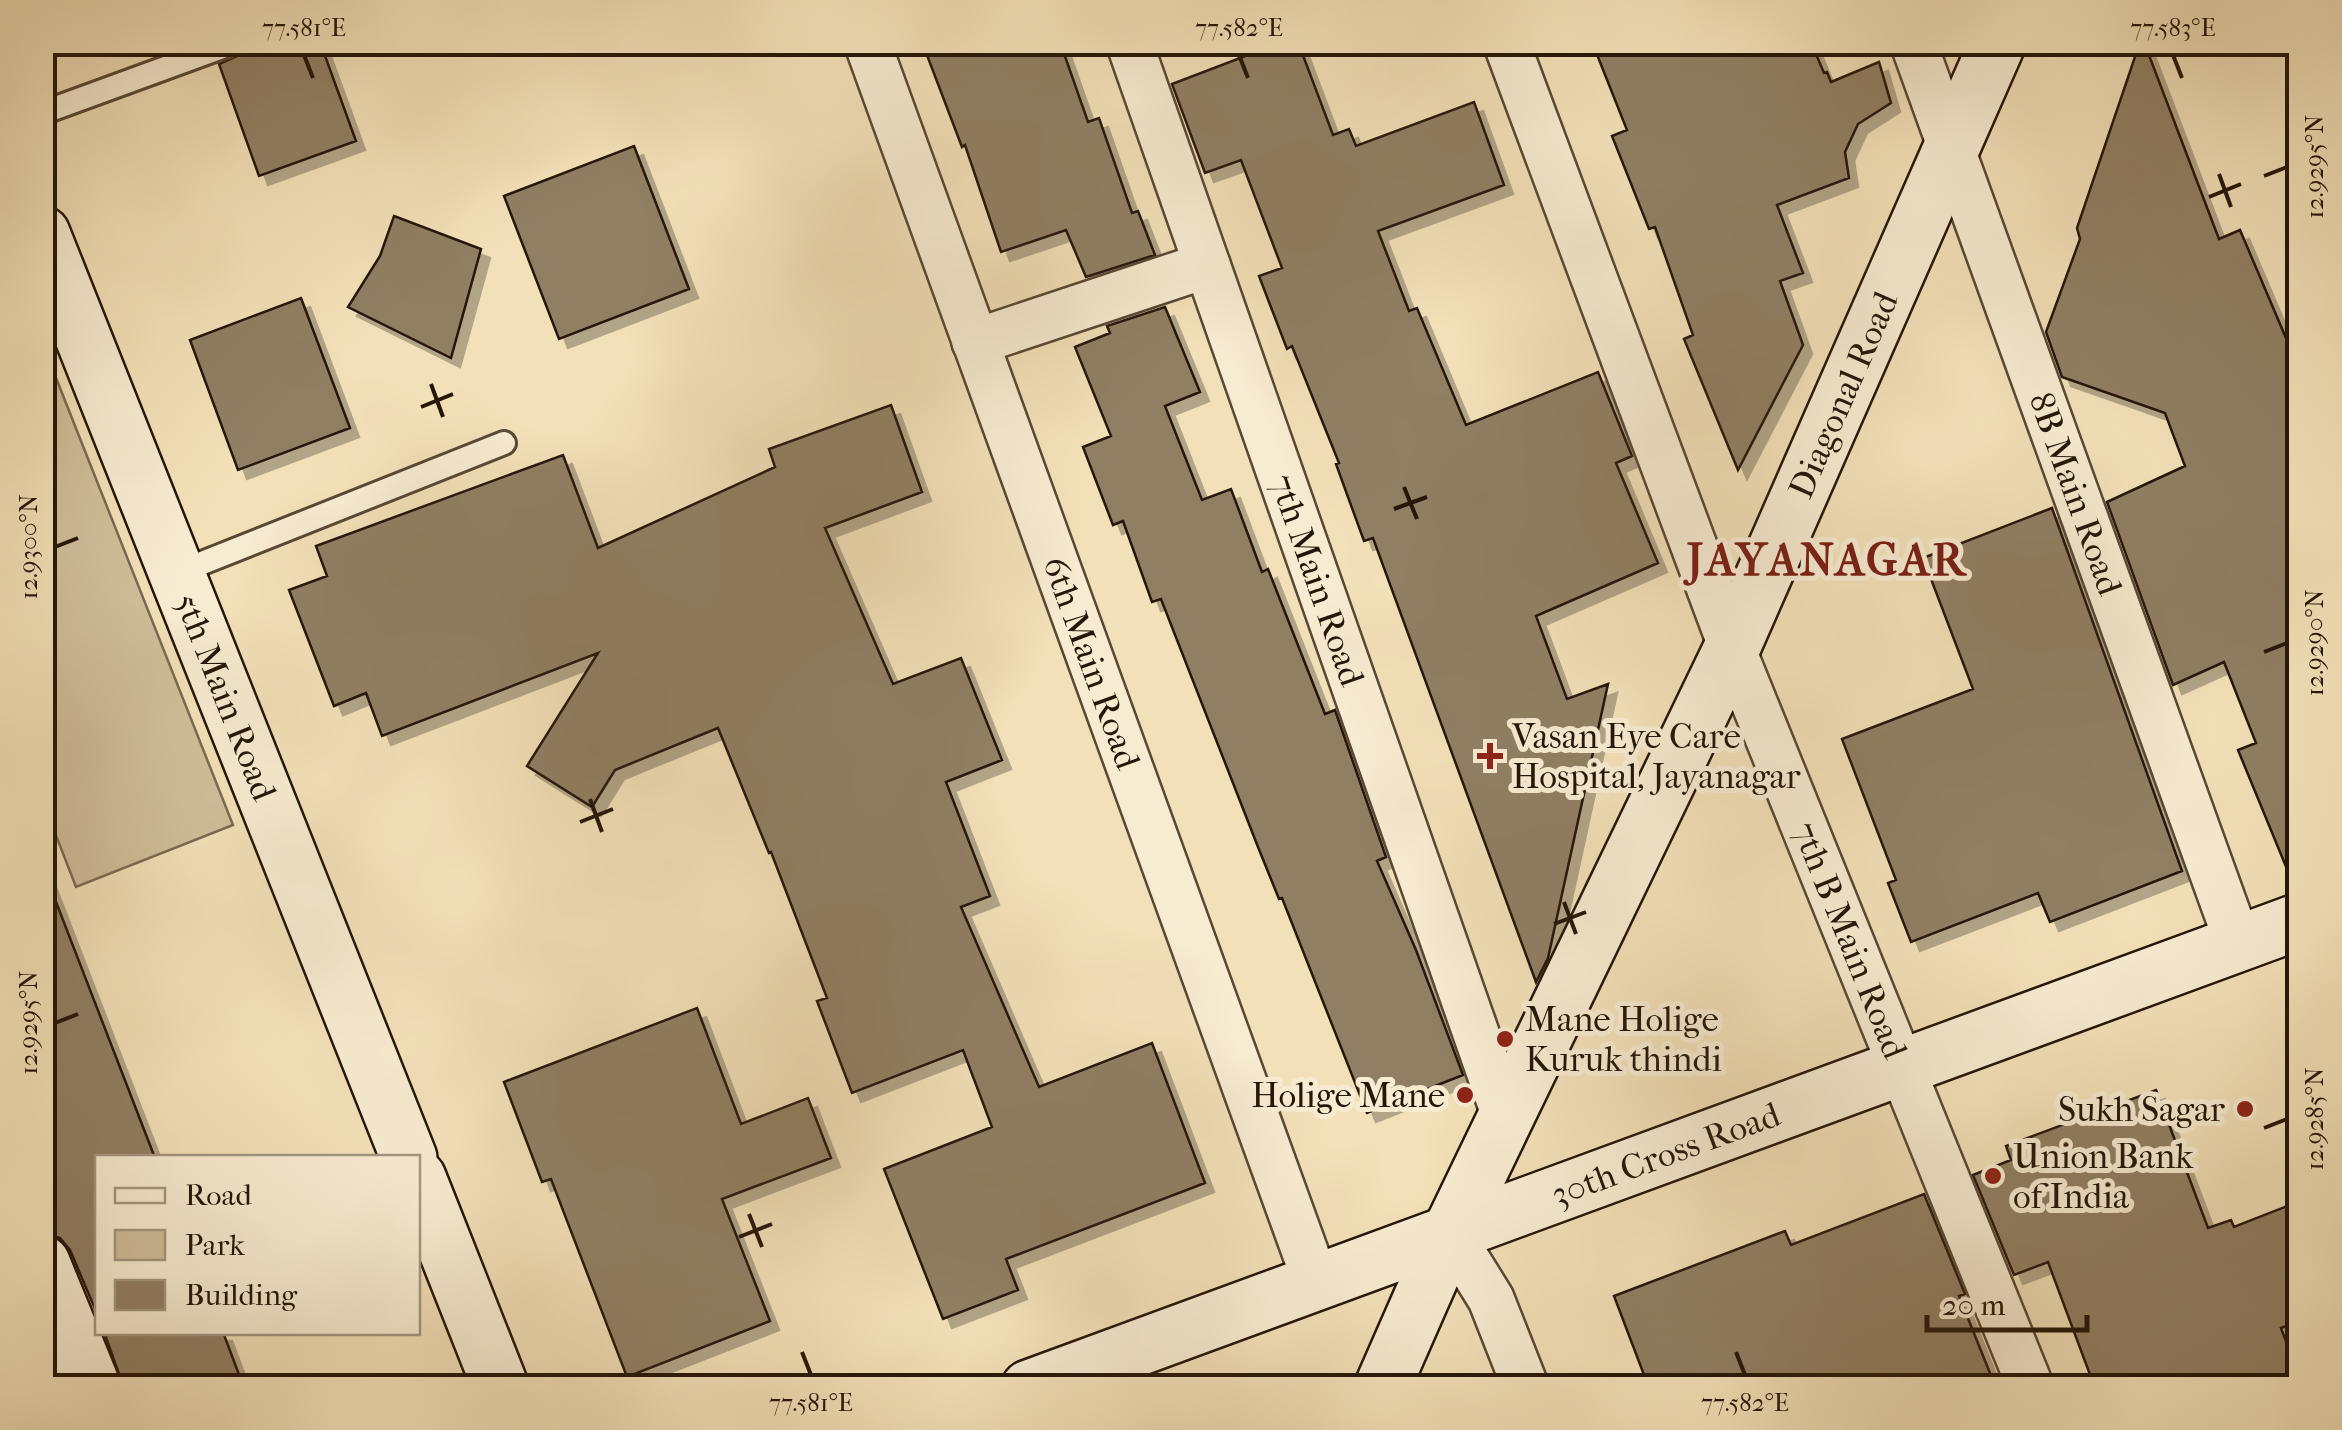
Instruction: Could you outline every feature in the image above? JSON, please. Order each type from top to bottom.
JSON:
[{"type":"street","name":"6th Main Road","points":[[867,42],[1316,1282]]},
{"type":"street","name":"7th Main Road","points":[[1129,42],[1506,1119]]},
{"type":"street","name":"7th B Main Road","points":[[1506,42],[1732,648],[2032,1388]]},
{"type":"street","name":"8B Main Road","points":[[1913,42],[2238,944]]},
{"type":"street","name":"Diagonal Road","points":[[1382,1388],[1450,1233],[1732,648],[1998,42]]},
{"type":"street","name":"5th Main Road","points":[[42,234],[408,1155]]},
{"type":"street","points":[[975,342],[1207,265]]},
{"type":"street","name":"30th Cross Road","points":[[1029,1388],[2300,921]]},
{"type":"street","points":[[420,1183],[501,1388]]},
{"type":"street","points":[[1450,1233],[1491,1299],[1526,1388]]},
{"type":"street","points":[[42,1263],[93,1388]]},
{"type":"lane","points":[[42,113],[228,46]]},
{"type":"lane","points":[[177,574],[504,443]]},
{"type":"green space","points":[[43,345],[233,825],[76,887],[43,802]]},
{"type":"building","points":[[242,42],[320,42],[356,141],[259,176],[219,64],[239,55]]},
{"type":"building","points":[[922,42],[1060,42],[1088,122],[1099,118],[1132,213],[1138,211],[1155,255],[1086,277],[1066,230],[1001,252],[965,145],[962,147]]},
{"type":"building","points":[[1282,42],[1298,42],[1333,135],[1349,129],[1356,146],[1474,102],[1504,185],[1378,231],[1409,311],[1417,308],[1466,425],[1598,372],[1632,456],[1616,463],[1658,563],[1536,616],[1567,699],[1608,684],[1548,958],[1536,982],[1373,538],[1364,541],[1336,464],[1339,463],[1259,276],[1282,268],[1241,160],[1205,173],[1172,84]]},
{"type":"building","points":[[1592,42],[1811,42],[1831,82],[1879,62],[1891,103],[1858,124],[1845,152],[1849,178],[1777,205],[1803,273],[1780,281],[1803,345],[1738,470],[1684,339],[1693,335],[1655,227],[1649,229],[1612,136],[1627,130]]},
{"type":"building","points":[[2140,42],[2144,42],[2219,239],[2240,230],[2300,371],[2300,891],[2296,891],[2238,750],[2256,743],[2224,662],[2173,685],[2107,502],[2185,466],[2165,413],[2062,377],[2046,332],[2080,239],[2077,228]]},
{"type":"building","points":[[634,146],[689,289],[559,339],[504,196]]},
{"type":"building","points":[[394,216],[481,249],[451,358],[348,307],[380,256]]},
{"type":"building","points":[[301,298],[350,428],[238,470],[190,340]]},
{"type":"building","points":[[1165,307],[1200,392],[1165,406],[1202,500],[1231,489],[1262,572],[1268,569],[1325,714],[1335,710],[1386,857],[1377,861],[1416,950],[1463,1075],[1367,1113],[1161,599],[1152,602],[1123,521],[1113,525],[1083,447],[1111,436],[1075,347],[1110,333],[1107,326]]},
{"type":"building","points":[[891,405],[922,492],[825,528],[893,684],[961,658],[1002,760],[946,782],[990,896],[961,907],[1039,1087],[1152,1043],[1205,1183],[1006,1259],[1018,1290],[943,1319],[884,1169],[992,1127],[963,1050],[852,1093],[817,1001],[827,998],[718,728],[615,770],[592,807],[527,766],[598,653],[382,736],[366,693],[334,706],[289,590],[327,576],[316,546],[563,455],[598,548],[775,467],[769,449]]},
{"type":"building","points":[[2052,508],[2182,871],[2050,922],[2038,893],[1911,942],[1888,883],[1896,880],[1842,739],[1973,689],[1923,558]]},
{"type":"building","points":[[46,876],[154,1155],[95,1155],[95,1309],[70,1250],[60,1238],[42,1232],[42,877]]},
{"type":"building","points":[[697,1008],[741,1124],[808,1098],[831,1158],[722,1199],[770,1321],[627,1377],[551,1179],[542,1182],[504,1082]]},
{"type":"building","points":[[2156,1090],[2208,1228],[2231,1220],[2234,1227],[2300,1201],[2300,1321],[2281,1328],[2300,1388],[2095,1388],[2048,1262],[2014,1275],[1973,1175],[2011,1160],[2006,1146]]},
{"type":"building","points":[[1924,1194],[1965,1294],[1959,1296],[1996,1388],[1649,1388],[1614,1296],[1785,1231],[1791,1245]]},
{"type":"building","points":[[105,1335],[224,1335],[244,1388],[124,1388]]},
{"type":"building","points":[[42,1347],[59,1388],[42,1388]]},
{"type":"railway","points":[[42,1383],[44,1388]]},
{"type":"place","name":"Vasan Eye Care Hospital, Jayanagar","points":[[1490,756]]},
{"type":"place","name":"Mane Holige Kuruk thindi","points":[[1505,1039]]},
{"type":"place","name":"Holige Mane","points":[[1465,1095]]},
{"type":"place","name":"Sukh Sagar","points":[[2245,1109]]},
{"type":"place","name":"Union Bank of India","points":[[1993,1176]]},
{"type":"district","name":"JAYANAGAR","points":[[1827,559]]}]
